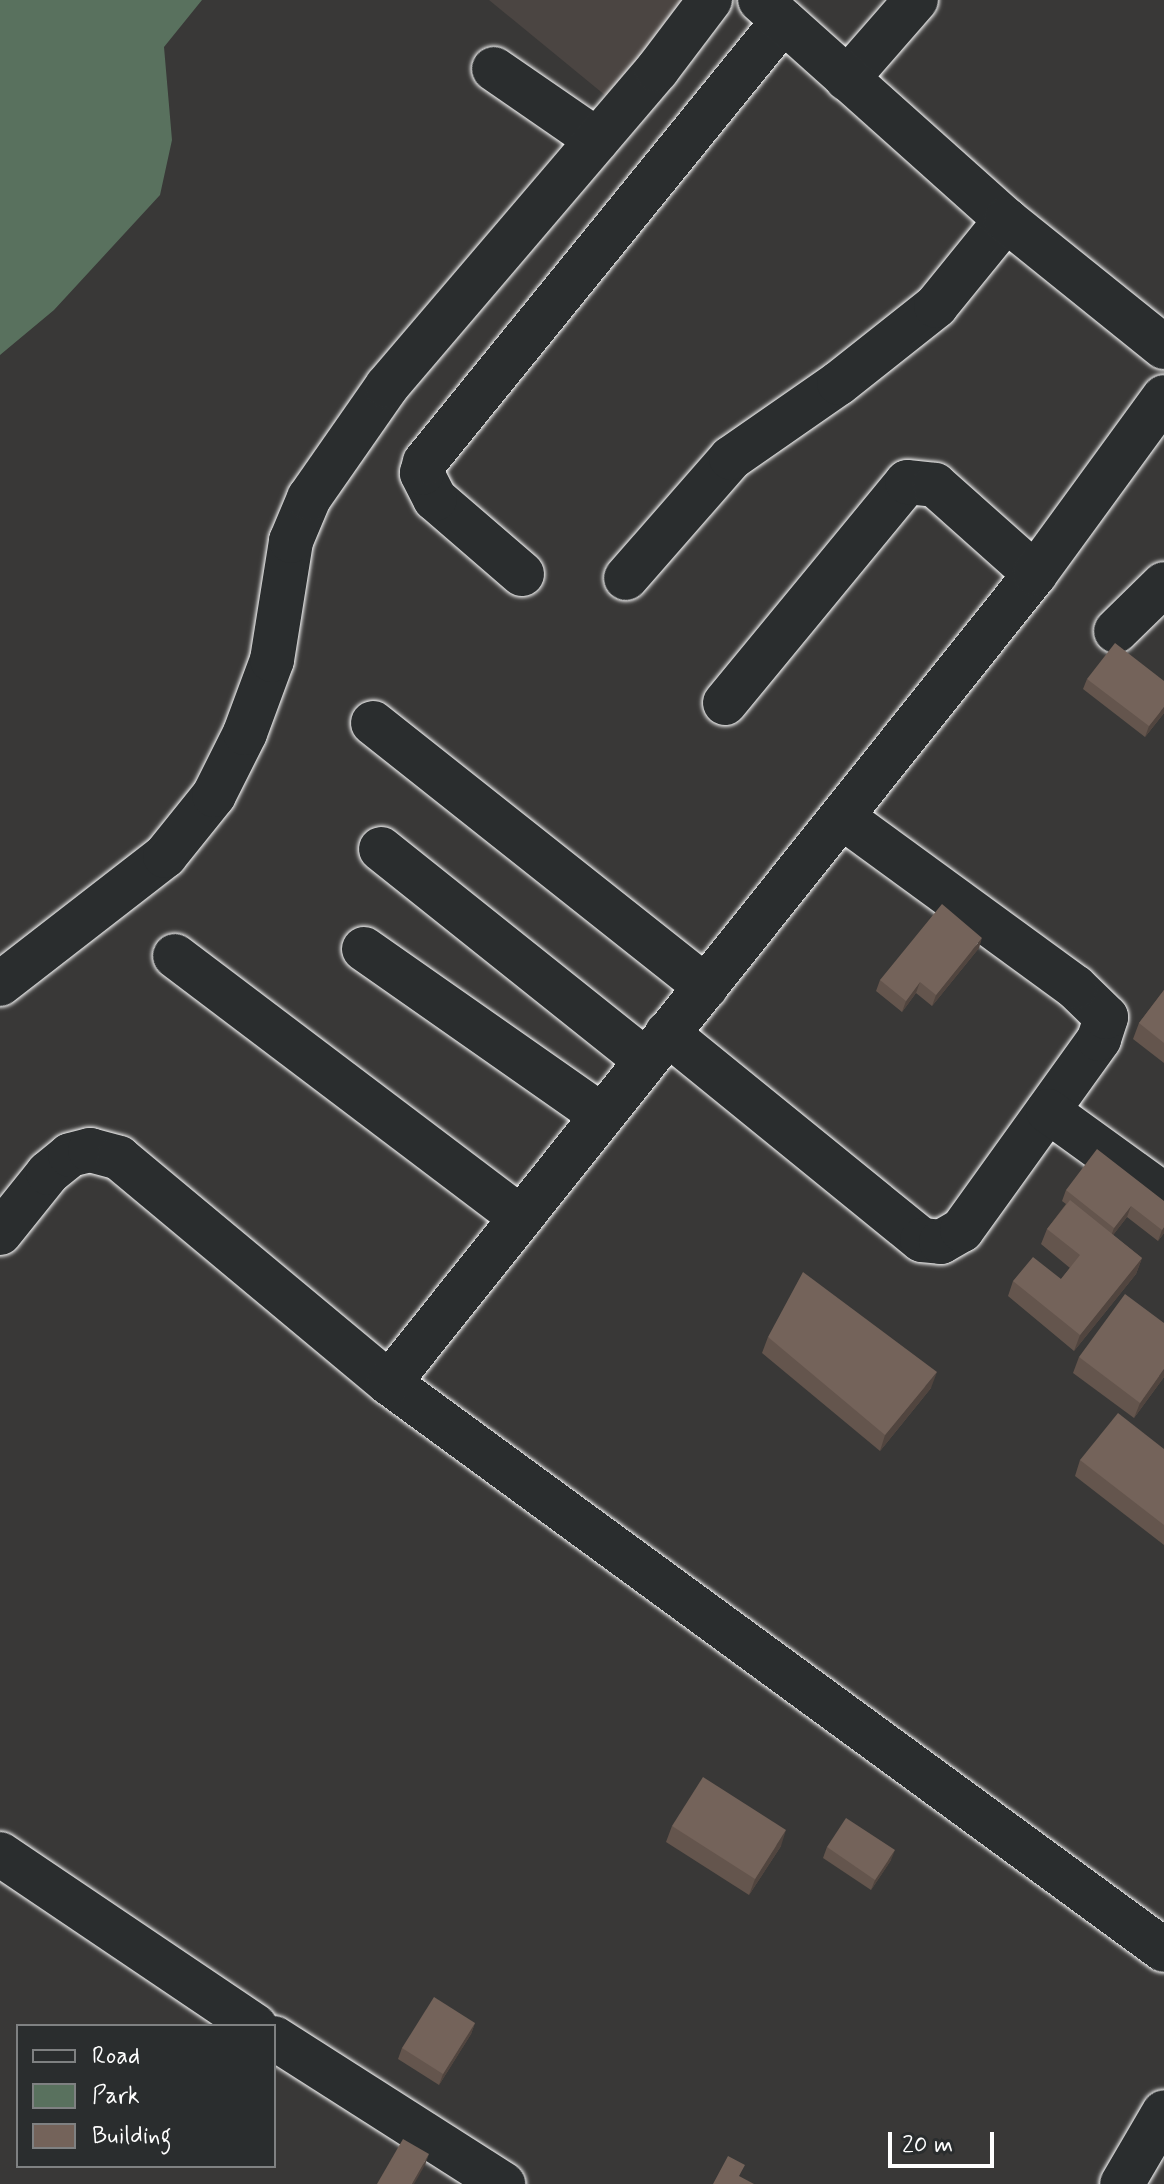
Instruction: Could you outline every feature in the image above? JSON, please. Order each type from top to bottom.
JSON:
[{"type":"street","points":[[0,984],[165,856],[214,795],[245,733],[272,660],[291,541],[309,498],[387,386],[597,140],[710,0]]},
{"type":"street","points":[[847,79],[916,0]]},
{"type":"street","points":[[522,574],[435,499],[424,483],[425,462],[771,10],[1006,220],[1164,347]]},
{"type":"street","points":[[494,69],[597,140]]},
{"type":"street","points":[[626,578],[731,458],[839,383],[936,306],[1006,220]]},
{"type":"street","points":[[389,1383],[1035,574],[1164,397]]},
{"type":"street","points":[[725,703],[907,482],[935,485],[1035,574]]},
{"type":"street","points":[[1116,631],[1164,584]]},
{"type":"street","points":[[373,723],[706,987]]},
{"type":"street","points":[[381,849],[922,1240],[941,1242],[962,1230],[1099,1039],[1106,1017],[1075,987],[842,817]]},
{"type":"street","points":[[364,949],[601,1115]]},
{"type":"street","points":[[175,956],[520,1217]]},
{"type":"street","points":[[1048,1111],[1164,1195]]},
{"type":"street","points":[[0,1233],[48,1173],[70,1155],[80,1150],[108,1153],[389,1383],[1164,1950]]},
{"type":"street","points":[[0,1854],[252,2024]]},
{"type":"street","points":[[276,2039],[503,2184]]},
{"type":"street","points":[[1122,2184],[1164,2112]]},
{"type":"shaded area","points":[[489,0],[699,0],[617,105]]},
{"type":"green space","points":[[0,0],[202,0],[164,47],[172,140],[160,195],[54,310],[0,355]]},
{"type":"building","points":[[1115,643],[1164,681],[1164,707],[1149,726],[1087,679]]},
{"type":"building","points":[[942,904],[982,938],[936,995],[920,982],[906,1001],[880,980]]},
{"type":"building","points":[[1164,990],[1164,1043],[1139,1023]]},
{"type":"building","points":[[1097,1149],[1164,1201],[1162,1230],[1131,1206],[1114,1228],[1066,1190]]},
{"type":"building","points":[[1070,1200],[1142,1258],[1080,1335],[1013,1281],[1033,1257],[1061,1279],[1080,1255],[1047,1229]]},
{"type":"building","points":[[803,1272],[937,1372],[885,1435],[768,1337]]},
{"type":"building","points":[[1125,1294],[1164,1323],[1164,1369],[1140,1403],[1079,1357]]},
{"type":"building","points":[[1118,1413],[1164,1449],[1164,1525],[1080,1460]]},
{"type":"building","points":[[703,1777],[786,1830],[755,1879],[672,1826]]},
{"type":"building","points":[[846,1818],[895,1850],[875,1880],[827,1847]]},
{"type":"building","points":[[434,1997],[475,2023],[443,2074],[402,2048]]},
{"type":"building","points":[[403,2139],[429,2154],[412,2184],[377,2184]]},
{"type":"building","points":[[728,2156],[745,2165],[739,2176],[754,2184],[713,2184]]}]
